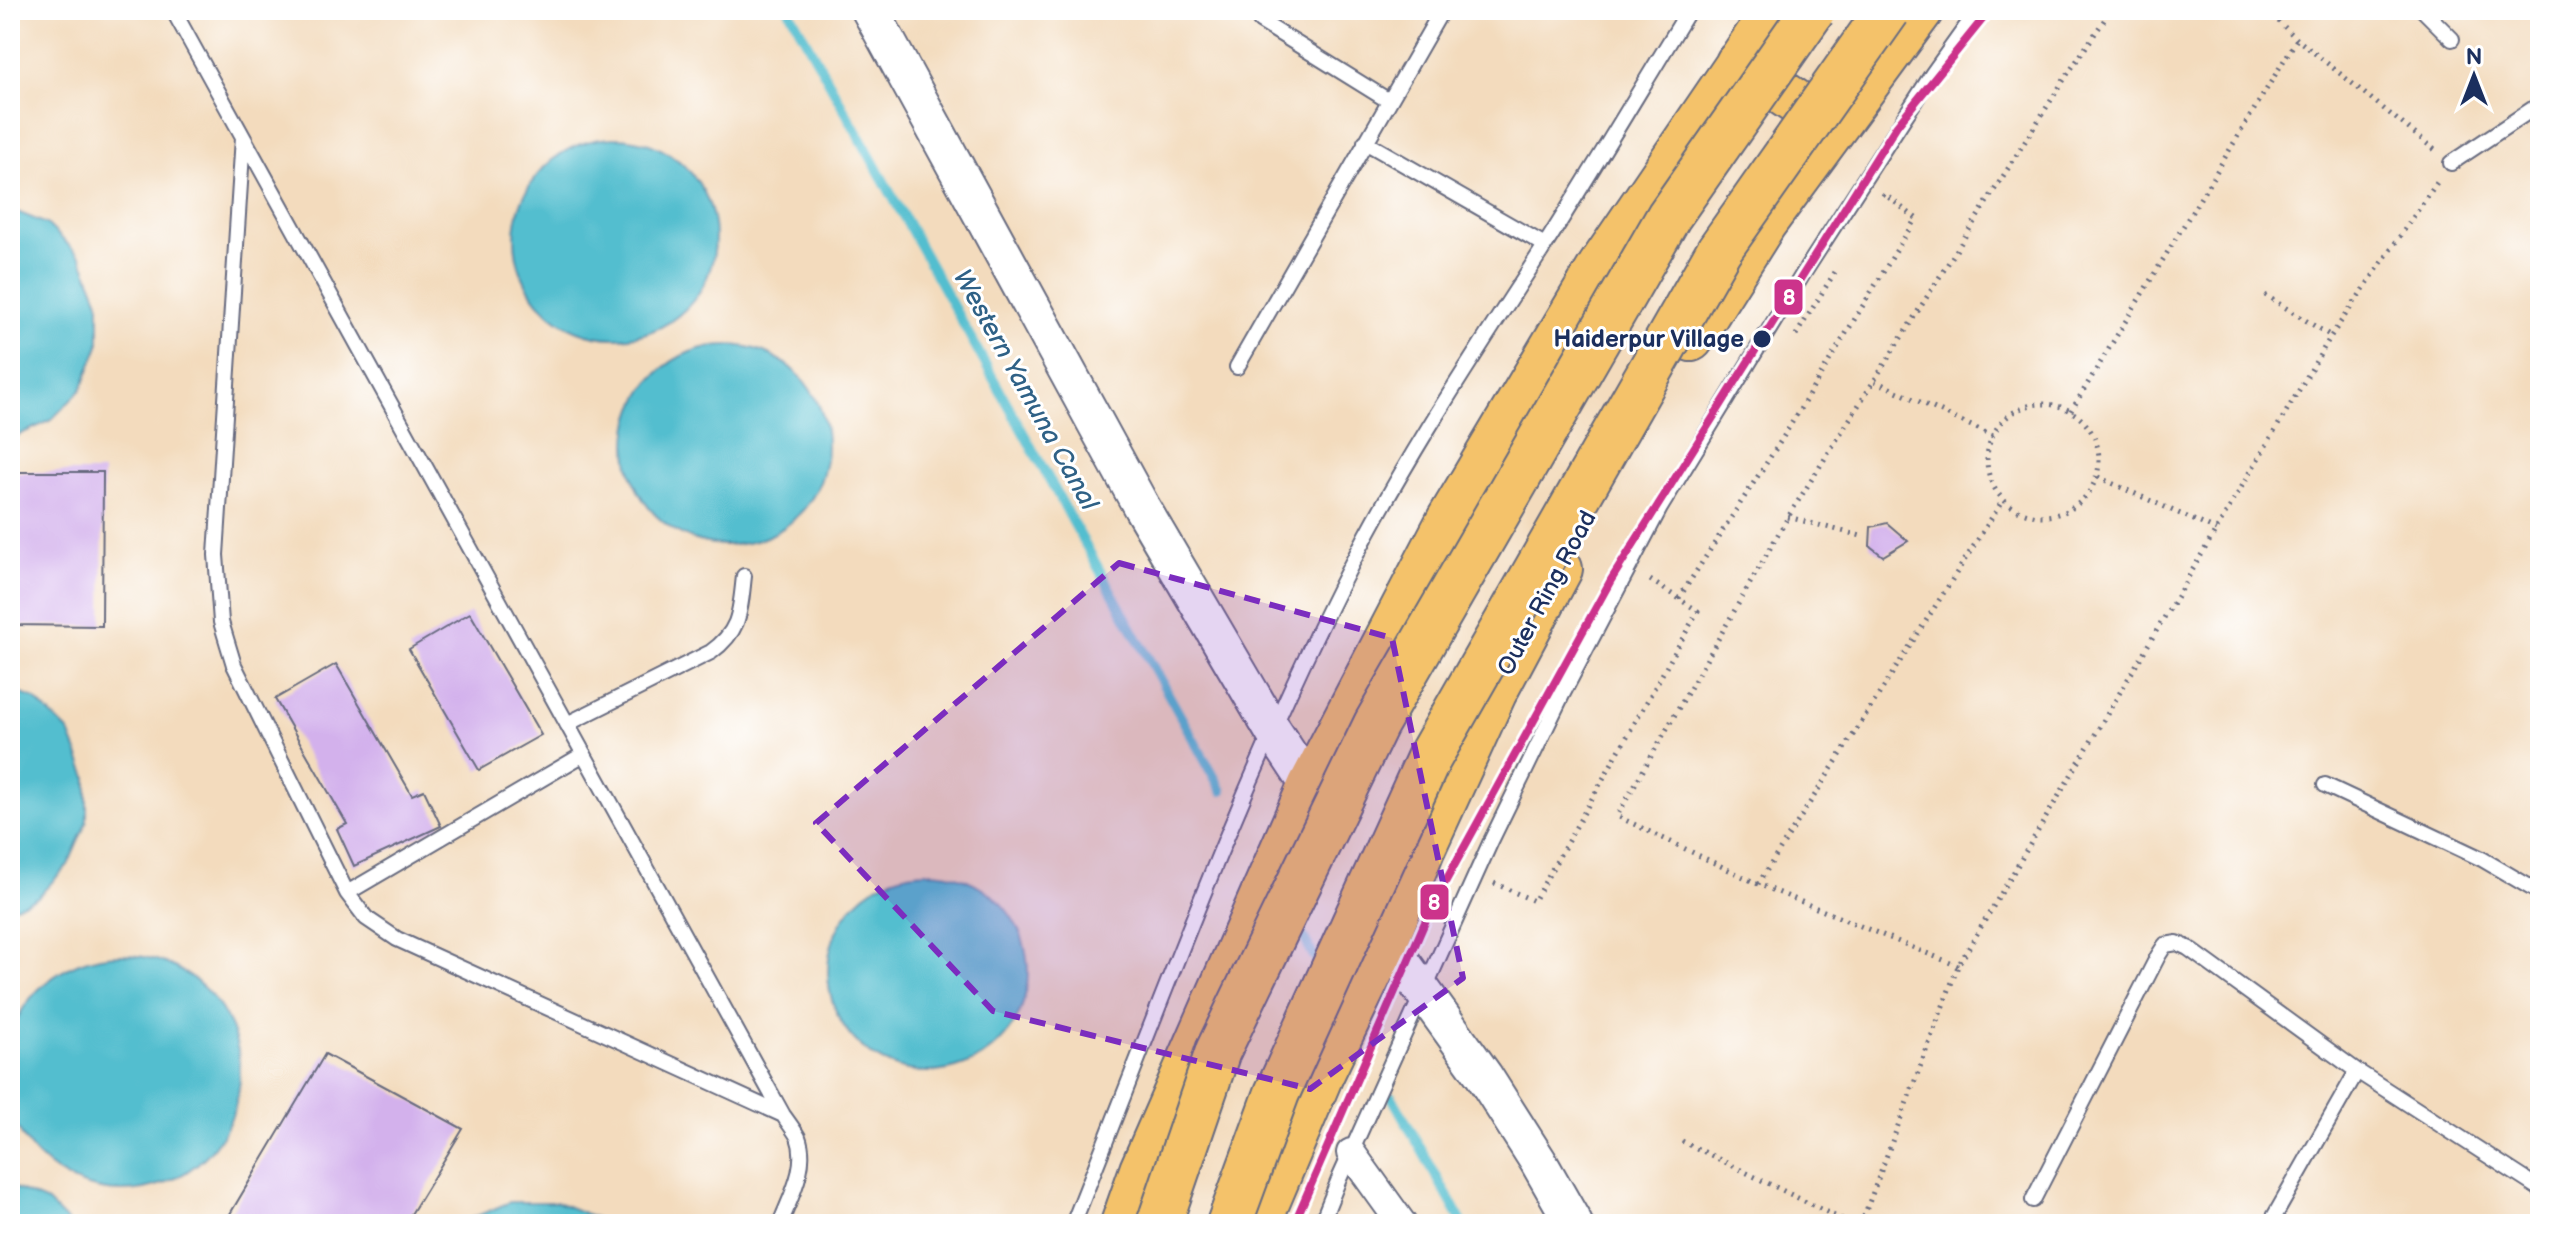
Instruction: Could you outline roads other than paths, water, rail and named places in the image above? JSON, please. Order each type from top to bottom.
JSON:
[{"type":"main road","points":[[1123,1224],[1142,1170],[1310,787],[1457,507],[1600,267],[1775,10]]},
{"type":"main road","points":[[1159,1224],[1218,1051],[1376,724],[1669,216],[1813,10]]},
{"type":"main road","name":"Outer Ring Road","points":[[1229,1224],[1277,1093],[1429,758],[1719,250],[1888,10]]},
{"type":"main road","name":"Outer Ring Road","points":[[1258,1224],[1321,1075],[1386,940],[1422,850],[1494,693],[1642,415],[1764,223],[1921,10]]},
{"type":"main road","points":[[1738,63],[1834,128]]},
{"type":"street","points":[[870,10],[1142,508],[1273,731],[1310,787]]},
{"type":"street","points":[[1386,940],[1484,1076],[1574,1224]]},
{"type":"street","points":[[1351,1153],[1402,1224]]},
{"type":"lane","points":[[173,10],[798,1138],[802,1160],[780,1224]]},
{"type":"lane","points":[[1237,367],[1442,10]]},
{"type":"lane","points":[[1073,1224],[1224,844],[1351,566],[1439,410],[1545,245],[1689,10]]},
{"type":"lane","points":[[1321,1224],[1476,874],[1562,695],[1660,508],[1803,274],[1933,73],[1978,10]]},
{"type":"lane","points":[[2423,10],[2452,39]]},
{"type":"lane","points":[[1260,21],[1389,101]]},
{"type":"lane","points":[[2451,163],[2540,104]]},
{"type":"lane","points":[[243,136],[216,555],[221,622],[234,665],[347,893],[366,918],[397,939],[783,1115]]},
{"type":"lane","points":[[1365,142],[1545,245]]},
{"type":"lane","points":[[567,724],[711,652],[726,641],[735,628],[741,608],[744,576]]},
{"type":"lane","points":[[347,893],[584,754]]},
{"type":"lane","points":[[2325,785],[2482,859],[2540,893]]},
{"type":"lane","points":[[2033,1200],[2165,945],[2177,943],[2357,1071],[2540,1189]]},
{"type":"lane","points":[[2270,1224],[2357,1071]]},
{"type":"water","points":[[615,138],[653,146],[686,167],[707,200],[715,238],[707,276],[686,309],[653,330],[615,338],[577,330],[544,309],[523,276],[515,238],[523,200],[544,167],[577,146]]},
{"type":"water","points":[[10,209],[47,224],[81,257],[99,301],[99,346],[81,390],[50,421],[10,439]]},
{"type":"water","points":[[727,345],[765,353],[798,374],[819,407],[827,445],[819,483],[798,516],[765,537],[727,545],[689,537],[656,516],[635,483],[627,445],[635,407],[656,374],[689,353]]},
{"type":"water","points":[[10,689],[35,699],[69,732],[87,777],[87,821],[68,865],[38,897],[10,909]]},
{"type":"water","points":[[928,872],[966,880],[999,901],[1020,934],[1028,972],[1020,1010],[999,1043],[966,1064],[928,1072],[890,1064],[857,1043],[836,1010],[828,972],[836,934],[857,901],[890,880]]},
{"type":"water","points":[[122,955],[167,964],[205,990],[231,1028],[240,1073],[231,1118],[205,1156],[167,1182],[122,1191],[77,1182],[39,1156],[13,1118],[4,1073],[13,1028],[39,990],[77,964]]},
{"type":"water","points":[[10,1186],[48,1202],[70,1224],[10,1224]]},
{"type":"water","points":[[510,1202],[557,1202],[599,1219],[604,1224],[463,1224]]},
{"type":"waterway","name":"Western Yamuna Canal","points":[[789,10],[1222,791]]},
{"type":"waterway","name":"Western Yamuna Canal","points":[[1299,929],[1321,969]]},
{"type":"waterway","name":"Western Yamuna Canal","points":[[1392,1097],[1463,1224]]},
{"type":"place","name":"Haiderpur Village","points":[[1762,339]]}]
